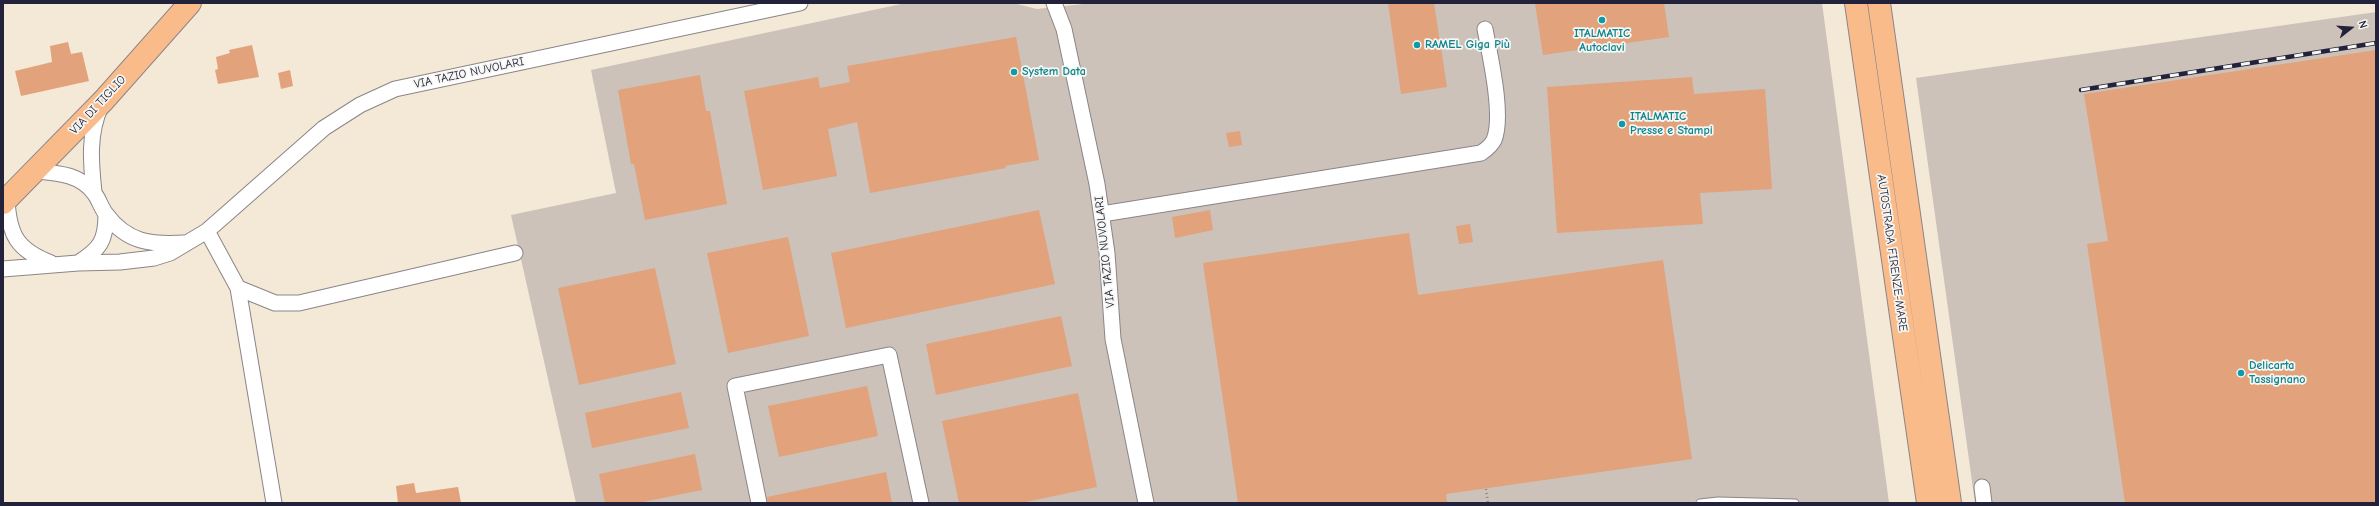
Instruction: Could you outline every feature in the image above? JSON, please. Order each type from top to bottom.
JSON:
[{"type":"main road","name":"VIA DI TIGLIO","points":[[5,201],[104,100],[190,3]]},
{"type":"main road","name":"AUTOSTRADA FIRENZE-MARE","points":[[1856,3],[1928,503]]},
{"type":"main road","name":"AUTOSTRADA FIRENZE-MARE","points":[[1879,3],[1950,503]]},
{"type":"street","name":"VIA TAZIO NUVOLARI","points":[[78,263],[120,262],[154,258],[170,253],[207,231],[324,128],[360,105],[395,89],[800,3]]},
{"type":"street","name":"VIA TAZIO NUVOLARI","points":[[1054,3],[1064,29],[1102,214],[1107,253],[1113,339],[1146,503]]},
{"type":"street","points":[[1102,214],[1481,153],[1488,149],[1496,131],[1497,101],[1485,29]]},
{"type":"street","points":[[104,100],[97,115],[93,137],[92,169],[94,192],[106,214],[133,238],[156,244],[185,243]]},
{"type":"street","points":[[36,171],[67,174],[94,192]]},
{"type":"street","points":[[5,201],[11,231],[20,246],[34,256],[55,264]]},
{"type":"street","points":[[3,269],[78,263],[93,253],[103,241],[106,229],[106,214]]},
{"type":"street","points":[[207,231],[238,288],[274,503]]},
{"type":"street","points":[[238,288],[275,303],[299,303],[515,253]]},
{"type":"street","points":[[759,503],[735,386],[889,355],[920,503]]},
{"type":"street","points":[[1982,487],[1984,503]]},
{"type":"lane","points":[[1700,503],[1718,501],[1794,503]]},
{"type":"path","points":[[1486,489],[1488,503]]},
{"type":"shaded area","points":[[906,3],[1013,3],[1037,9],[1093,3],[1822,3],[1889,503],[576,503],[511,215],[616,193],[591,70]]},
{"type":"shaded area","points":[[2376,12],[2376,503],[1975,503],[1916,78]]},
{"type":"building","name":"RAMEL Giga Più","points":[[1388,3],[1434,3],[1447,87],[1401,94]]},
{"type":"building","name":"ITALMATIC Autoclavi","points":[[1535,3],[1664,3],[1669,37],[1543,55]]},
{"type":"building","points":[[1016,37],[1039,160],[1005,166],[1006,168],[870,193],[857,122],[828,129],[837,176],[763,190],[744,91],[818,77],[820,88],[850,82],[847,66]]},
{"type":"building","points":[[68,42],[71,54],[82,52],[89,81],[21,96],[15,71],[52,62],[50,46]]},
{"type":"building","points":[[252,45],[259,77],[218,84],[215,70],[218,69],[216,57],[230,53],[229,50]]},
{"type":"building","name":"Delicarta Tassignano","points":[[2376,50],[2376,503],[2125,503],[2087,244],[2108,241],[2084,94]]},
{"type":"building","points":[[290,70],[293,86],[281,89],[278,73]]},
{"type":"building","points":[[700,75],[706,111],[710,111],[727,204],[645,220],[634,164],[631,164],[618,90]]},
{"type":"building","name":"ITALMATIC Presse e Stampi","points":[[1692,77],[1694,94],[1765,89],[1772,189],[1700,193],[1703,224],[1557,233],[1547,87]]},
{"type":"building","points":[[1240,131],[1242,145],[1229,147],[1226,133]]},
{"type":"building","points":[[1039,210],[1055,284],[846,328],[831,253]]},
{"type":"building","points":[[1210,210],[1213,230],[1175,238],[1172,217]]},
{"type":"building","points":[[1470,224],[1473,242],[1459,244],[1456,226]]},
{"type":"building","points":[[1409,233],[1418,295],[1663,260],[1692,459],[1446,494],[1447,503],[1238,503],[1203,263]]},
{"type":"building","points":[[788,237],[809,336],[728,353],[707,253]]},
{"type":"building","points":[[655,268],[676,364],[579,385],[558,288]]},
{"type":"building","points":[[1061,316],[1072,366],[936,395],[926,344]]},
{"type":"building","points":[[867,386],[878,436],[779,457],[768,406]]},
{"type":"building","points":[[681,392],[689,428],[592,448],[585,413]]},
{"type":"building","points":[[1078,393],[1097,487],[1021,503],[959,503],[942,421]]},
{"type":"building","points":[[695,454],[702,490],[638,503],[605,503],[599,474]]},
{"type":"building","points":[[886,472],[892,503],[768,503],[767,497]]},
{"type":"building","points":[[414,483],[416,493],[458,487],[461,503],[398,503],[396,486]]},
{"type":"railway","points":[[2081,90],[2376,43]]},
{"type":"place","name":"ITALMATIC Autoclavi","points":[[1602,20]]},
{"type":"place","name":"RAMEL Giga Più","points":[[1417,45]]},
{"type":"place","name":"System Data","points":[[1014,72]]},
{"type":"place","name":"ITALMATIC Presse e Stampi","points":[[1622,124]]},
{"type":"place","name":"Delicarta Tassignano","points":[[2241,373]]}]
